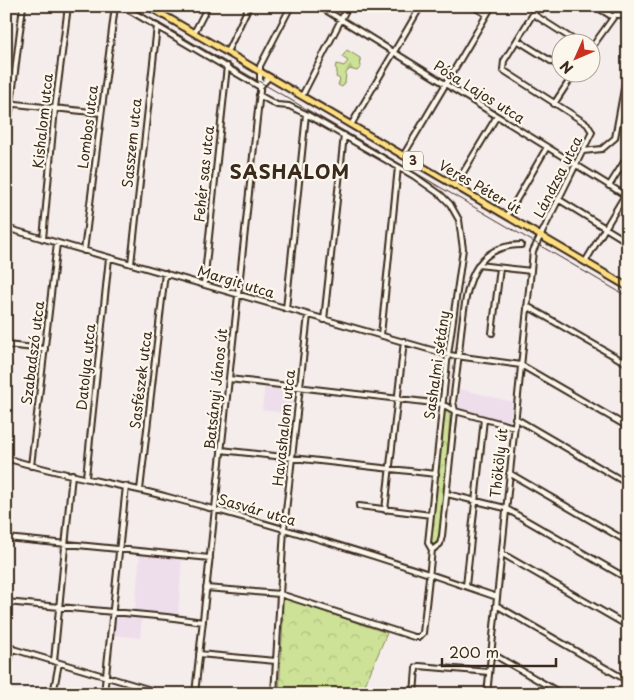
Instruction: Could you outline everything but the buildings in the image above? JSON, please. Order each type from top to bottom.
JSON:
[{"type":"main road","name":"Veres Péter út","points":[[148,6],[628,287]]},
{"type":"street","points":[[6,145],[8,103],[23,6]]},
{"type":"street","name":"Kishalom utca","points":[[43,239],[55,108],[68,6]]},
{"type":"street","name":"Lombos utca","points":[[84,252],[115,6]]},
{"type":"street","points":[[122,6],[260,87],[269,77]]},
{"type":"street","points":[[194,33],[208,6]]},
{"type":"street","points":[[227,52],[250,6]]},
{"type":"street","points":[[259,71],[291,6]]},
{"type":"street","name":"Pósa Lajos utca","points":[[319,6],[626,196]]},
{"type":"street","points":[[302,96],[348,6]]},
{"type":"street","points":[[351,125],[421,6]]},
{"type":"street","points":[[473,6],[486,14]]},
{"type":"street","points":[[404,156],[492,6]]},
{"type":"street","name":"Lándzsa utca","points":[[538,6],[504,61],[502,70],[591,128],[592,134],[540,236]]},
{"type":"street","points":[[595,6],[613,18]]},
{"type":"street","points":[[533,14],[561,32]]},
{"type":"street","points":[[602,33],[613,18],[621,15],[628,19]]},
{"type":"street","name":"Sasszem utca","points":[[131,264],[156,26]]},
{"type":"street","points":[[517,40],[552,62]]},
{"type":"street","name":"Fehér sas utca","points":[[204,284],[227,66]]},
{"type":"street","points":[[583,151],[602,149],[611,144],[618,132],[628,67]]},
{"type":"street","name":"Batsányi János út","points":[[195,694],[260,87],[259,71]]},
{"type":"street","points":[[554,104],[567,82]]},
{"type":"street","name":"Veres Péter út","points":[[259,96],[277,105],[289,106],[306,114],[436,191]]},
{"type":"street","points":[[8,103],[101,113]]},
{"type":"street","points":[[286,309],[306,114]]},
{"type":"street","points":[[455,186],[497,116]]},
{"type":"street","points":[[324,320],[344,135]]},
{"type":"street","points":[[507,216],[547,147]]},
{"type":"street","points":[[610,186],[624,162]]},
{"type":"street","points":[[381,335],[398,167]]},
{"type":"street","name":"Sashalmi sétány","points":[[280,594],[417,637],[422,633],[432,550],[428,543],[442,404],[463,249],[462,231],[454,210],[436,191]]},
{"type":"street","points":[[585,262],[626,196]]},
{"type":"street","points":[[558,199],[628,242]]},
{"type":"street","name":"Margit utca","points":[[6,228],[84,252],[238,293],[286,309],[449,355],[521,364]]},
{"type":"street","name":"Thököly út","points":[[487,694],[533,251],[540,236]]},
{"type":"street","name":"Szabadszó utca","points":[[31,466],[57,243]]},
{"type":"street","points":[[478,265],[501,249],[521,245]]},
{"type":"street","name":"Datolya utca","points":[[86,477],[109,258]]},
{"type":"street","points":[[478,265],[531,271]]},
{"type":"street","name":"Sashalmi sétány","points":[[432,550],[440,544],[447,494],[455,412],[453,402],[465,300],[471,276],[478,265]]},
{"type":"street","points":[[492,333],[500,268]]},
{"type":"street","name":"Sasfészek utca","points":[[140,490],[166,273]]},
{"type":"street","points":[[457,299],[465,300]]},
{"type":"street","points":[[527,306],[628,364]]},
{"type":"street","name":"Havashalom utca","points":[[274,694],[284,529],[308,315]]},
{"type":"street","points":[[385,510],[404,341]]},
{"type":"street","points":[[6,345],[45,349]]},
{"type":"street","points":[[521,364],[628,427]]},
{"type":"street","points":[[229,379],[442,404],[455,412],[514,427]]},
{"type":"street","points":[[515,418],[628,484]]},
{"type":"street","points":[[466,586],[484,419]]},
{"type":"street","points":[[221,450],[436,474]]},
{"type":"street","name":"Sasvár utca","points":[[6,458],[31,466],[126,486],[284,529],[497,597]]},
{"type":"street","points":[[54,661],[72,474]]},
{"type":"street","points":[[509,474],[628,542]]},
{"type":"street","points":[[104,694],[108,677],[126,486]]},
{"type":"street","points":[[447,494],[505,508],[628,579]]},
{"type":"street","points":[[359,506],[431,515]]},
{"type":"street","points":[[6,538],[210,558]]},
{"type":"street","points":[[501,552],[628,626]]},
{"type":"street","points":[[206,588],[280,594]]},
{"type":"street","points":[[6,602],[203,622]]},
{"type":"street","points":[[496,605],[628,681]]},
{"type":"street","points":[[6,647],[153,692]]},
{"type":"street","points":[[6,677],[12,648]]},
{"type":"street","points":[[491,653],[562,694]]},
{"type":"street","points":[[200,654],[276,661]]},
{"type":"street","points":[[53,694],[59,663]]},
{"type":"street","points":[[414,694],[416,668],[421,666],[489,672]]},
{"type":"shaded area","points":[[265,385],[295,389],[292,414],[262,410]]},
{"type":"shaded area","points":[[460,389],[513,402],[509,423],[457,411]]},
{"type":"shaded area","points":[[140,553],[182,557],[178,614],[135,610]]},
{"type":"shaded area","points":[[114,614],[142,617],[140,638],[112,635]]},
{"type":"green space","points":[[347,50],[360,58],[361,67],[357,71],[350,69],[346,73],[345,83],[342,87],[338,85],[340,79],[336,77],[337,70],[335,67],[337,64],[344,66],[348,61],[342,57]]},
{"type":"green space","points":[[443,410],[450,414],[441,524],[435,545],[429,542]]},
{"type":"green space","points":[[281,597],[387,633],[361,694],[279,694],[283,619],[280,618]]},
{"type":"waterway","points":[[335,614],[394,633]]},
{"type":"waterway","points":[[400,635],[415,640]]},
{"type":"tram line","points":[[130,6],[628,297]]},
{"type":"district","name":"SASHALOM","points":[[290,172]]}]
